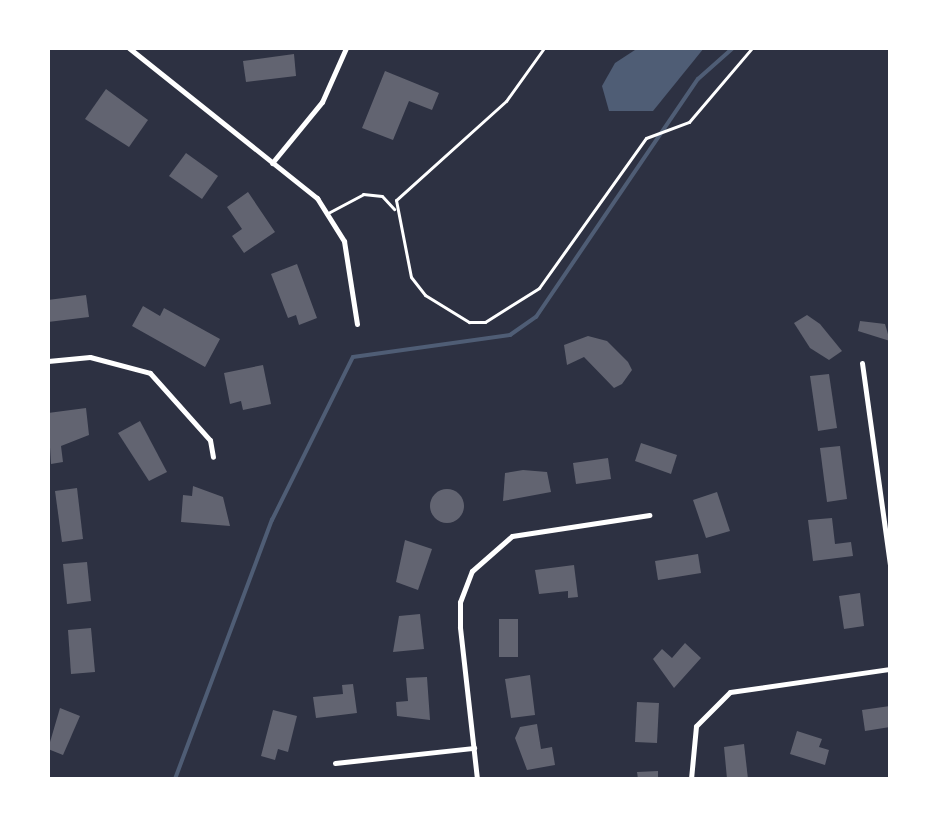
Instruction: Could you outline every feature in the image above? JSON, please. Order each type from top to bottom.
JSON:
[{"type":"street","points":[[129,48],[272,163],[328,213],[353,272],[357,324]]},
{"type":"street","points":[[272,163],[329,91],[346,48]]},
{"type":"street","points":[[48,361],[90,357],[150,373],[210,440],[213,457]]},
{"type":"street","points":[[862,363],[890,566]]},
{"type":"street","points":[[477,779],[460,602],[472,571],[512,536],[649,515]]},
{"type":"street","points":[[691,779],[696,726],[730,692],[890,669]]},
{"type":"street","points":[[335,763],[474,748]]},
{"type":"lane","points":[[394,209],[402,191],[514,92],[544,48]]},
{"type":"lane","points":[[328,213],[363,194],[382,196],[394,209],[417,287],[469,322],[485,322],[525,300],[566,257],[649,136],[689,122],[752,48]]},
{"type":"water","points":[[638,48],[704,48],[653,111],[609,111],[602,86],[615,63]]},
{"type":"building","points":[[294,54],[296,76],[246,82],[243,61]]},
{"type":"building","points":[[385,71],[439,93],[432,110],[409,101],[393,140],[362,128]]},
{"type":"building","points":[[106,89],[148,120],[129,147],[85,119]]},
{"type":"building","points":[[186,153],[218,176],[202,199],[169,176]]},
{"type":"building","points":[[248,192],[275,232],[244,253],[232,236],[242,229],[227,207]]},
{"type":"building","points":[[297,264],[317,318],[299,325],[296,315],[288,318],[271,274]]},
{"type":"building","points":[[86,295],[89,317],[48,322],[48,300]]},
{"type":"building","points":[[143,306],[160,316],[164,308],[220,339],[205,367],[132,326]]},
{"type":"building","points":[[807,315],[820,324],[842,351],[829,360],[810,348],[794,323]]},
{"type":"building","points":[[860,321],[885,324],[890,341],[858,331]]},
{"type":"building","points":[[588,336],[607,341],[628,362],[632,370],[622,384],[614,388],[584,357],[567,365],[564,345]]},
{"type":"building","points":[[263,365],[271,404],[243,410],[241,401],[230,404],[224,373]]},
{"type":"building","points":[[829,374],[837,428],[818,431],[810,376]]},
{"type":"building","points":[[86,408],[89,435],[61,446],[63,462],[51,464],[48,413]]},
{"type":"building","points":[[140,421],[167,472],[149,481],[118,433]]},
{"type":"building","points":[[641,443],[677,455],[671,474],[635,461]]},
{"type":"building","points":[[840,446],[847,499],[827,502],[820,448]]},
{"type":"building","points":[[608,458],[611,479],[576,484],[573,463]]},
{"type":"building","points":[[523,470],[547,472],[551,492],[503,501],[505,473]]},
{"type":"building","points":[[193,486],[223,497],[230,526],[181,522],[183,495],[192,496]]},
{"type":"building","points":[[77,488],[83,539],[62,542],[55,491]]},
{"type":"building","points":[[447,489],[459,494],[464,506],[459,518],[447,523],[435,518],[430,506],[435,494]]},
{"type":"building","points":[[717,492],[730,531],[706,538],[693,500]]},
{"type":"building","points":[[832,518],[835,544],[851,542],[853,556],[813,561],[808,520]]},
{"type":"building","points":[[405,540],[432,549],[418,590],[396,582]]},
{"type":"building","points":[[698,554],[701,573],[658,580],[655,561]]},
{"type":"building","points":[[87,562],[91,601],[67,604],[63,564]]},
{"type":"building","points":[[574,565],[578,597],[568,598],[568,591],[539,594],[535,570]]},
{"type":"building","points":[[860,593],[864,626],[844,629],[839,596]]},
{"type":"building","points":[[420,614],[424,649],[393,652],[399,616]]},
{"type":"building","points":[[499,619],[518,619],[518,657],[499,657]]},
{"type":"building","points":[[91,628],[95,672],[71,674],[68,630]]},
{"type":"building","points":[[685,643],[701,658],[674,688],[653,659],[662,649],[672,658]]},
{"type":"building","points":[[530,675],[535,715],[511,718],[505,679]]},
{"type":"building","points":[[427,677],[430,720],[397,716],[396,702],[408,701],[406,678]]},
{"type":"building","points":[[353,684],[357,713],[316,718],[313,697],[343,694],[342,685]]},
{"type":"building","points":[[637,702],[659,703],[657,743],[635,742]]},
{"type":"building","points":[[890,706],[890,727],[865,731],[862,710]]},
{"type":"building","points":[[60,708],[80,716],[63,755],[48,749]]},
{"type":"building","points":[[273,710],[297,716],[288,752],[278,749],[275,760],[261,756]]},
{"type":"building","points":[[537,724],[541,749],[552,747],[555,765],[527,770],[515,738],[520,727]]},
{"type":"building","points":[[797,731],[822,739],[819,747],[829,750],[825,765],[790,754]]},
{"type":"building","points":[[744,744],[748,779],[727,779],[724,747]]},
{"type":"building","points":[[658,771],[658,779],[638,779],[637,772]]},
{"type":"waterway","points":[[175,779],[272,520],[353,357],[510,335],[536,317],[698,79],[733,48]]}]
